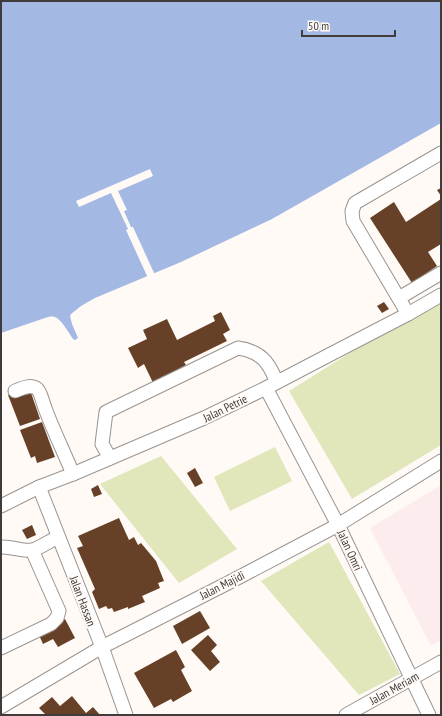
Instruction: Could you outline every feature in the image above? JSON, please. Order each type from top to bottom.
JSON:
[{"type":"street","points":[[408,314],[353,221],[352,211],[356,203],[441,153]]},
{"type":"street","points":[[399,298],[441,273]]},
{"type":"street","name":"Jalan Petrie","points":[[1,506],[39,487],[204,418],[408,314],[441,295]]},
{"type":"street","name":"Jalan Omri","points":[[110,458],[102,444],[106,412],[238,348],[246,348],[262,358],[268,364],[271,385],[429,715]]},
{"type":"street","points":[[15,391],[30,387],[35,387],[38,389],[73,474]]},
{"type":"street","name":"Jalan Majidi","points":[[1,706],[102,647],[338,524],[441,461]]},
{"type":"street","name":"Jalan Hassan","points":[[39,487],[102,647],[126,715]]},
{"type":"street","points":[[1,547],[32,550],[58,537]]},
{"type":"street","points":[[1,648],[51,624],[57,618],[59,612],[32,550]]},
{"type":"street","name":"Jalan Meriam","points":[[346,715],[441,662]]},
{"type":"shaded area","points":[[441,485],[441,640],[431,646],[370,528]]},
{"type":"green space","points":[[441,296],[441,445],[352,499],[289,391]]},
{"type":"green space","points":[[275,447],[292,481],[230,511],[214,477]]},
{"type":"green space","points":[[161,456],[237,549],[179,583],[100,484]]},
{"type":"green space","points":[[329,542],[400,674],[359,695],[261,581]]},
{"type":"water","points":[[1,1],[441,1],[441,123],[272,219],[181,262],[95,298],[81,306],[70,316],[78,338],[75,340],[60,320],[55,317],[45,318],[1,333]]},
{"type":"pier","points":[[150,169],[153,176],[118,191],[127,210],[124,211],[131,227],[133,227],[155,275],[148,278],[126,230],[128,229],[111,193],[79,207],[76,201]]},
{"type":"building","points":[[441,188],[441,196],[437,190]]},
{"type":"building","points":[[441,199],[441,244],[428,252],[437,266],[412,283],[370,218],[394,202],[406,222]]},
{"type":"building","points":[[384,302],[389,309],[382,313],[377,306]]},
{"type":"building","points":[[221,312],[230,330],[223,334],[227,341],[184,362],[186,365],[175,371],[177,376],[155,387],[144,364],[138,368],[128,348],[147,339],[143,330],[167,319],[177,340],[215,321],[213,316]]},
{"type":"building","points":[[29,387],[40,419],[20,426],[8,395]]},
{"type":"building","points":[[42,422],[55,457],[37,463],[35,456],[31,458],[20,430]]},
{"type":"building","points":[[195,468],[203,483],[195,487],[187,473]]},
{"type":"building","points":[[98,485],[102,494],[94,497],[91,489]]},
{"type":"building","points":[[119,518],[129,540],[134,537],[138,545],[141,543],[156,561],[164,581],[158,583],[160,588],[142,596],[145,602],[128,609],[128,607],[114,612],[112,608],[108,609],[106,606],[99,609],[92,592],[95,589],[77,548],[83,546],[78,536]]},
{"type":"building","points":[[32,525],[36,535],[27,539],[22,530]]},
{"type":"building","points":[[200,611],[210,628],[182,644],[173,626]]},
{"type":"building","points":[[65,619],[75,638],[58,647],[53,639],[43,644],[38,633]]},
{"type":"building","points":[[208,635],[217,645],[211,651],[220,662],[210,671],[191,650]]},
{"type":"building","points":[[176,650],[185,667],[181,670],[192,691],[173,702],[171,699],[154,708],[134,673]]},
{"type":"building","points":[[72,696],[86,713],[93,707],[100,715],[46,715],[39,708],[52,697],[60,706]]}]
